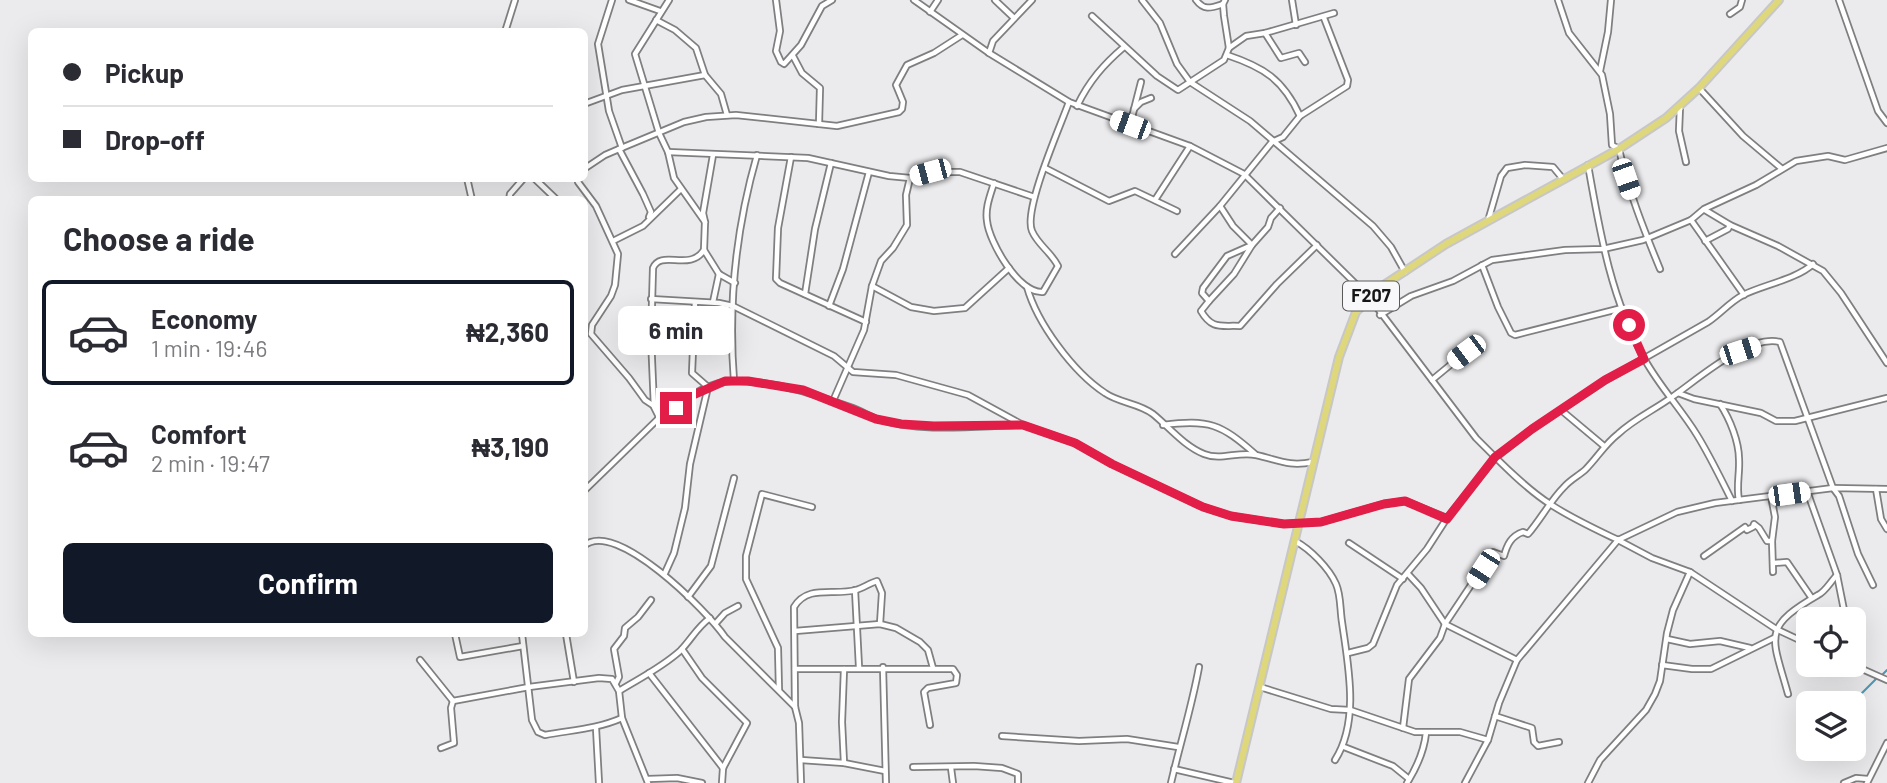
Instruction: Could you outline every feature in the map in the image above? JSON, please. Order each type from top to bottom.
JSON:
[{"type":"main road","name":"F207","points":[[1235,783],[1339,358],[1356,312],[1384,285],[1446,244],[1644,134],[1699,88],[1779,0]]},
{"type":"street","points":[[506,28],[515,0]]},
{"type":"street","points":[[612,0],[598,44],[601,68],[609,111],[621,148],[650,212],[646,222]]},
{"type":"street","points":[[629,0],[660,11]]},
{"type":"street","points":[[669,0],[645,35],[643,43],[635,50],[636,60],[659,133],[668,152],[674,178],[705,222]]},
{"type":"street","points":[[776,0],[780,31],[776,51],[784,64],[793,56],[822,6],[832,0]]},
{"type":"street","points":[[914,0],[989,53],[1069,103],[1190,146],[1244,174],[1369,297],[1380,315],[1476,438],[1549,503],[1652,558],[1690,572],[1776,629],[1796,638]]},
{"type":"street","points":[[930,12],[938,0]]},
{"type":"street","points":[[995,0],[1014,18]]},
{"type":"street","points":[[989,53],[993,41],[1032,0]]},
{"type":"street","points":[[1142,0],[1160,23],[1177,64],[1190,82],[1250,121],[1373,226],[1391,247],[1405,272]]},
{"type":"street","points":[[1092,16],[1124,47],[1174,88],[1182,89],[1224,60],[1229,48],[1224,2],[1208,9],[1200,6],[1196,0]]},
{"type":"street","points":[[1292,0],[1296,25]]},
{"type":"street","points":[[1611,0],[1600,70],[1610,114],[1612,145],[1619,149],[1626,179],[1660,269]]},
{"type":"street","points":[[1730,14],[1740,6],[1742,0]]},
{"type":"street","points":[[1839,0],[1878,111],[1887,122]]},
{"type":"street","points":[[1559,1],[1569,33],[1602,75]]},
{"type":"street","points":[[1229,48],[1246,36],[1324,18],[1334,13]]},
{"type":"street","points":[[1175,254],[1220,206],[1272,142],[1283,137],[1300,116],[1348,84],[1324,18]]},
{"type":"street","points":[[656,20],[675,30],[696,48],[705,75],[721,94],[727,115]]},
{"type":"street","points":[[1265,33],[1281,58],[1299,52],[1305,62]]},
{"type":"street","points":[[588,166],[621,148],[684,122],[706,117],[727,115],[837,126],[899,112],[902,102],[896,85],[907,65],[962,35]]},
{"type":"street","points":[[1077,106],[1085,88],[1097,72],[1124,47]]},
{"type":"street","points":[[1227,55],[1269,73],[1293,101],[1300,116]]},
{"type":"street","points":[[793,56],[802,73],[820,88],[819,124]]},
{"type":"street","points":[[1592,63],[1603,58]]},
{"type":"street","points":[[588,102],[607,95],[705,75]]},
{"type":"street","points":[[1130,125],[1141,82]]},
{"type":"street","points":[[1699,88],[1743,136],[1781,168]]},
{"type":"street","points":[[1134,110],[1141,102],[1151,98]]},
{"type":"street","points":[[994,183],[986,211],[993,241],[1009,268],[1027,286],[1038,293],[1043,292],[1058,265],[1032,232],[1030,224],[1034,197],[1069,103]]},
{"type":"street","points":[[1679,107],[1679,131],[1686,162]]},
{"type":"street","points":[[1155,200],[1190,146]]},
{"type":"street","points":[[1380,315],[1411,296],[1453,281],[1492,260],[1553,251],[1603,249],[1647,238],[1690,220],[1704,209],[1756,185],[1796,161],[1828,156],[1845,160],[1887,148]]},
{"type":"street","points":[[668,152],[808,158],[910,178],[930,172],[960,172],[1034,197]]},
{"type":"street","points":[[662,415],[656,413],[654,407],[651,299],[653,268],[661,259],[685,261],[701,255],[704,250],[703,214],[713,155]]},
{"type":"street","points":[[734,381],[732,350],[737,243],[757,155]]},
{"type":"street","points":[[791,157],[778,228],[775,274],[780,283],[866,322]]},
{"type":"street","points":[[805,294],[815,229],[831,163]]},
{"type":"street","points":[[1488,222],[1507,168],[1525,165],[1553,167],[1563,179]]},
{"type":"street","points":[[1588,166],[1603,249],[1622,308],[1644,359],[1696,433],[1732,501]]},
{"type":"street","points":[[1045,168],[1104,199],[1113,200],[1132,190],[1177,211]]},
{"type":"street","points":[[830,306],[843,269],[869,172]]},
{"type":"street","points":[[833,401],[866,322],[872,286],[881,261],[894,248],[907,225],[906,195],[910,178]]},
{"type":"street","points":[[510,196],[520,182]]},
{"type":"street","points":[[538,182],[553,196]]},
{"type":"street","points":[[579,182],[596,206],[618,254],[615,285],[592,325],[591,334],[645,400],[654,407]]},
{"type":"street","points":[[613,240],[643,226],[681,189]]},
{"type":"street","points":[[1220,206],[1233,226],[1252,245]]},
{"type":"street","points":[[1280,208],[1234,274],[1202,311],[1214,325],[1240,326],[1276,284],[1317,245]]},
{"type":"street","points":[[1704,209],[1730,225],[1823,271],[1887,363]]},
{"type":"street","points":[[1690,220],[1744,295]]},
{"type":"street","points":[[1705,241],[1728,229],[1730,225]]},
{"type":"street","points":[[1209,301],[1202,293],[1203,288],[1227,256],[1252,245]]},
{"type":"street","points":[[704,250],[719,274],[735,283]]},
{"type":"street","points":[[1348,653],[1373,645],[1397,585],[1427,550],[1447,519],[1495,457],[1605,380],[1709,322],[1744,295],[1807,270],[1813,264]]},
{"type":"street","points":[[1482,265],[1498,307],[1511,333],[1515,335],[1622,308]]},
{"type":"street","points":[[872,286],[911,307],[934,311],[965,308],[1009,268]]},
{"type":"street","points":[[713,302],[719,274]]},
{"type":"street","points":[[1027,286],[1031,301],[1055,342],[1106,394],[1143,408],[1201,453],[1216,458],[1255,454]]},
{"type":"street","points":[[651,299],[713,302],[733,306],[834,356],[853,372],[897,375],[968,395],[1023,425],[1075,443],[1112,464],[1203,507],[1231,516],[1284,524],[1321,522],[1396,501],[1405,501],[1447,519]]},
{"type":"street","points":[[695,302],[692,373],[708,387]]},
{"type":"street","points":[[1403,729],[1409,679],[1440,638],[1445,624],[1493,552],[1504,556],[1508,543],[1518,534],[1528,534],[1549,503],[1585,469],[1604,446],[1636,420],[1670,399],[1712,367],[1740,351],[1780,342],[1833,488],[1839,496],[1858,554],[1873,585]]},
{"type":"street","points":[[1432,380],[1466,352]]},
{"type":"street","points":[[588,487],[662,415],[708,387],[725,381],[803,390],[876,419],[901,424],[1023,425]]},
{"type":"street","points":[[665,573],[674,553],[685,508],[690,464],[708,387]]},
{"type":"street","points":[[1678,393],[1761,413],[1776,421],[1795,421],[1808,416],[1852,409],[1887,398]]},
{"type":"street","points":[[1720,404],[1737,444],[1737,490],[1740,500]]},
{"type":"street","points":[[1561,410],[1604,446]]},
{"type":"street","points":[[1163,425],[1209,423],[1232,434],[1255,454],[1283,464],[1313,462]]},
{"type":"street","points":[[688,597],[711,566],[734,478]]},
{"type":"street","points":[[1465,783],[1488,740],[1517,660],[1618,540],[1676,512],[1732,501],[1833,488],[1887,489]]},
{"type":"street","points":[[1876,489],[1881,519],[1887,529]]},
{"type":"street","points":[[1807,491],[1837,575],[1843,607]]},
{"type":"street","points":[[779,690],[778,648],[747,579],[747,556],[762,494],[812,506]]},
{"type":"street","points":[[1771,496],[1774,517],[1773,572]]},
{"type":"street","points":[[1704,556],[1745,527],[1747,530],[1754,524],[1767,541],[1772,541]]},
{"type":"street","points":[[588,543],[594,539],[608,541],[623,547],[665,573],[795,707]]},
{"type":"street","points":[[1295,541],[1309,551],[1334,580],[1338,589],[1348,653],[1350,710],[1344,747],[1335,760]]},
{"type":"street","points":[[1349,543],[1403,579]]},
{"type":"street","points":[[1774,563],[1787,562],[1811,597]]},
{"type":"street","points":[[1588,783],[1600,760],[1646,710],[1656,694],[1673,610],[1690,572]]},
{"type":"street","points":[[1408,574],[1421,588],[1445,624],[1517,660]]},
{"type":"street","points":[[1788,694],[1774,638],[1776,629],[1789,613],[1811,597],[1819,595],[1837,575]]},
{"type":"street","points":[[801,783],[799,723],[795,707],[793,611],[799,600],[812,593],[855,590],[875,581],[879,583],[882,593],[880,624]]},
{"type":"street","points":[[855,590],[859,667]]},
{"type":"street","points":[[616,683],[620,677],[614,649],[624,636],[625,628],[651,600]]},
{"type":"street","points":[[716,623],[725,612],[738,606]]},
{"type":"street","points":[[619,691],[660,668],[682,649],[701,624],[710,618]]},
{"type":"street","points":[[795,631],[880,624],[896,628],[928,650],[933,668]]},
{"type":"street","points":[[456,637],[460,657],[523,646]]},
{"type":"street","points":[[522,637],[532,720],[538,732],[545,735],[587,727],[596,728],[622,718]]},
{"type":"street","points":[[566,637],[574,682]]},
{"type":"street","points":[[1662,664],[1711,669],[1726,664],[1751,648],[1774,638]]},
{"type":"street","points":[[1667,639],[1690,644],[1720,641],[1751,648]]},
{"type":"street","points":[[682,649],[702,678],[746,721],[746,726],[723,768],[722,783]]},
{"type":"street","points":[[420,660],[453,701]]},
{"type":"street","points":[[883,667],[886,783]]},
{"type":"street","points":[[1171,783],[1178,747],[1193,701],[1199,667]]},
{"type":"street","points":[[795,669],[953,669],[957,672],[957,681],[953,685],[928,688],[923,692],[930,725]]},
{"type":"street","points":[[844,669],[842,722],[845,763]]},
{"type":"street","points":[[1866,671],[1887,680]]},
{"type":"street","points":[[649,673],[723,768]]},
{"type":"street","points":[[453,701],[529,687],[599,678],[612,680],[619,691],[622,718],[648,781],[702,783]]},
{"type":"street","points":[[1259,687],[1331,709],[1350,710],[1403,729],[1426,733],[1460,732],[1488,740]]},
{"type":"street","points":[[441,748],[454,743],[451,708],[453,701]]},
{"type":"street","points":[[1495,716],[1532,728],[1534,742],[1538,746],[1559,742]]},
{"type":"street","points":[[596,728],[598,783]]},
{"type":"street","points":[[1344,747],[1393,766],[1408,781],[1425,747],[1426,733]]},
{"type":"street","points":[[1002,736],[1079,741],[1127,739],[1178,747]]},
{"type":"street","points":[[1844,783],[1856,778],[1868,781],[1887,743]]},
{"type":"street","points":[[801,760],[845,763],[885,771]]},
{"type":"street","points":[[913,767],[1002,768],[1018,774],[1018,783]]},
{"type":"street","points":[[951,768],[953,783]]},
{"type":"street","points":[[1174,769],[1235,783]]},
{"type":"waterway","points":[[1883,674],[1887,670]]},
{"type":"waterway","points":[[1864,691],[1876,679]]},
{"type":"route","points":[[676,408],[708,387],[725,381],[748,381],[803,390],[876,419],[901,424],[1023,425],[1075,443],[1112,464],[1203,507],[1231,516],[1284,524],[1321,522],[1396,501],[1405,501],[1447,519],[1495,457],[1605,380],[1644,359],[1629,325]]}]
